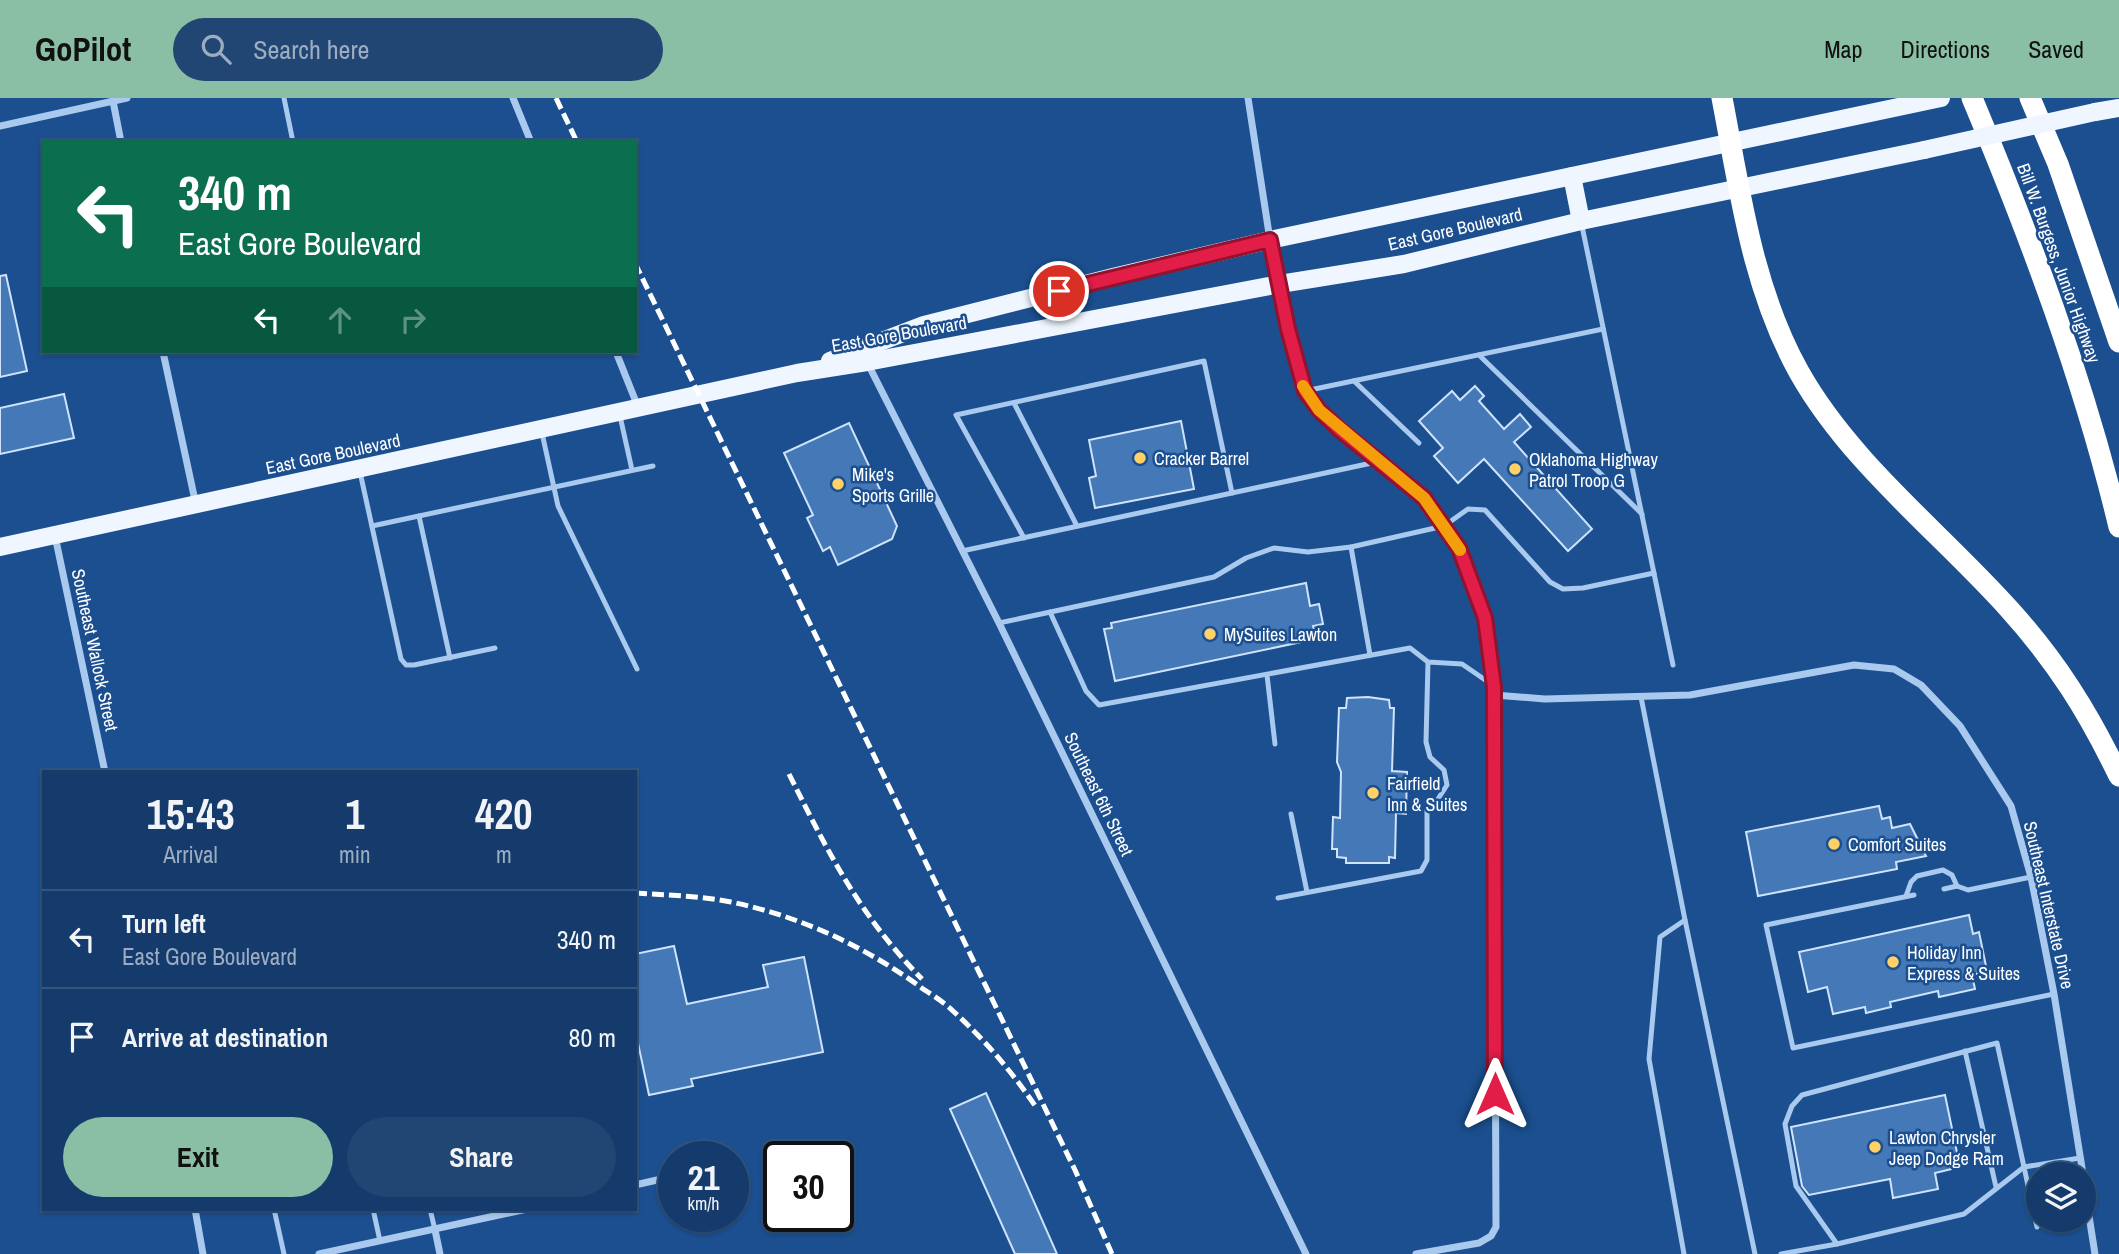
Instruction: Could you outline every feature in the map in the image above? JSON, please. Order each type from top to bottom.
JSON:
[{"type":"highway","points":[[1722,98],[1759,274],[1783,340],[1800,373],[1847,440],[2009,608],[2048,654],[2079,699],[2119,776]]},
{"type":"highway","name":"Bill W. Burgess, Junior Highway","points":[[1972,98],[2008,185],[2062,332],[2119,527]]},
{"type":"highway","name":"Bill W. Burgess, Junior Highway","points":[[2030,98],[2059,164],[2119,342]]},
{"type":"main road","name":"East Gore Boulevard","points":[[863,356],[924,325],[1113,277],[1270,240],[1941,98]]},
{"type":"main road","name":"East Gore Boulevard","points":[[0,547],[619,413],[863,356],[1404,264],[1581,221],[2119,108]]},
{"type":"main road","points":[[1572,176],[1581,221]]},
{"type":"street","points":[[0,125],[127,98]]},
{"type":"street","points":[[513,98],[530,140]]},
{"type":"street","points":[[1248,98],[1270,240],[1295,362],[1305,391],[1319,410],[1424,498],[1459,548],[1485,618],[1494,691],[1496,1227],[1491,1236],[1479,1243],[1416,1254]]},
{"type":"street","points":[[113,101],[121,140]]},
{"type":"street","points":[[163,354],[196,505]]},
{"type":"street","points":[[617,354],[639,408]]},
{"type":"street","name":"Southeast 6th Street","points":[[863,356],[999,622],[1306,1254]]},
{"type":"street","name":"Southeast Wallock Street","points":[[55,535],[104,770]]},
{"type":"street","name":"Southeast Interstate Drive","points":[[1494,691],[1545,699],[1690,695],[1854,665],[1894,669],[1921,685],[1960,726],[2011,806],[2031,877],[2054,994],[2081,1162]]},
{"type":"street","points":[[637,1185],[657,1180]]},
{"type":"street","points":[[195,1211],[202,1254]]},
{"type":"street","points":[[319,1254],[518,1211]]},
{"type":"street","points":[[435,1230],[440,1254]]},
{"type":"street","points":[[2092,1232],[2095,1254]]},
{"type":"lane","points":[[284,98],[293,140]]},
{"type":"lane","points":[[1581,221],[1673,665]]},
{"type":"lane","points":[[1305,391],[1603,329]]},
{"type":"lane","points":[[1479,355],[1642,514]]},
{"type":"lane","points":[[1024,538],[956,415],[1204,361],[1232,493]]},
{"type":"lane","points":[[1354,381],[1419,443]]},
{"type":"lane","points":[[1014,403],[1077,526]]},
{"type":"lane","points":[[619,413],[632,470]]},
{"type":"lane","points":[[541,430],[558,506],[638,670]]},
{"type":"lane","points":[[962,551],[1381,461]]},
{"type":"lane","points":[[372,526],[653,466]]},
{"type":"lane","points":[[360,469],[401,659],[406,665],[414,665],[495,648]]},
{"type":"lane","points":[[999,622],[1214,577],[1246,558],[1274,548],[1308,552],[1351,547],[1444,526],[1468,509],[1485,510],[1550,582],[1563,589],[1583,588],[1654,573]]},
{"type":"lane","points":[[419,516],[450,657]]},
{"type":"lane","points":[[1351,547],[1370,655]]},
{"type":"lane","points":[[1050,612],[1086,691],[1099,705],[1410,648],[1428,662],[1462,664],[1494,691]]},
{"type":"lane","points":[[1278,898],[1421,871],[1427,860],[1427,809],[1447,785],[1444,770],[1430,757],[1426,742],[1428,662]]},
{"type":"lane","points":[[1267,676],[1275,744]]},
{"type":"lane","points":[[1641,696],[1755,1254]]},
{"type":"lane","points":[[1291,814],[1307,892]]},
{"type":"lane","points":[[1906,896],[1917,876],[1943,870],[1952,875],[1957,886]]},
{"type":"lane","points":[[1944,889],[1957,886],[1968,890],[2031,877]]},
{"type":"lane","points":[[1914,895],[1766,925],[1793,1048],[2054,994]]},
{"type":"lane","points":[[1684,1254],[1649,1059],[1660,937],[1685,920]]},
{"type":"lane","points":[[1837,1244],[1796,1186],[1785,1124],[1792,1106],[1802,1094],[1997,1043],[2026,1176]]},
{"type":"lane","points":[[1965,1051],[1996,1187]]},
{"type":"lane","points":[[1781,1254],[1837,1244],[1964,1213],[2024,1167],[2080,1158]]},
{"type":"lane","points":[[274,1211],[284,1254]]},
{"type":"lane","points":[[373,1211],[380,1241]]},
{"type":"lane","points":[[430,1211],[435,1230]]},
{"type":"building","points":[[6,275],[27,371],[0,377],[0,276]]},
{"type":"building","name":"Oklahoma Highway Patrol Troop G","points":[[1475,386],[1484,396],[1479,401],[1504,429],[1520,414],[1531,427],[1514,442],[1592,529],[1568,551],[1484,459],[1458,483],[1434,456],[1443,448],[1419,421],[1452,391],[1460,400]]},
{"type":"building","points":[[64,394],[74,438],[0,454],[0,408]]},
{"type":"building","name":"Cracker Barrel","points":[[1181,421],[1194,489],[1095,508],[1089,478],[1096,476],[1089,440]]},
{"type":"building","name":"Mike's Sports Grille","points":[[849,423],[897,526],[892,539],[838,565],[830,547],[823,551],[807,518],[813,515],[784,453]]},
{"type":"building","name":"MySuites Lawton","points":[[1306,583],[1310,606],[1319,604],[1323,624],[1313,626],[1316,639],[1115,681],[1104,629],[1112,628],[1111,623]]},
{"type":"building","name":"Fairfield Inn & Suites","points":[[1347,698],[1389,700],[1390,708],[1394,708],[1392,771],[1407,772],[1406,814],[1396,813],[1395,858],[1389,857],[1389,863],[1346,863],[1346,858],[1337,857],[1337,849],[1332,849],[1333,817],[1340,818],[1341,772],[1337,762],[1339,708],[1346,708]]},
{"type":"building","name":"Comfort Suites","points":[[1879,806],[1882,819],[1890,817],[1892,828],[1910,824],[1926,856],[1896,862],[1897,869],[1758,896],[1746,832]]},
{"type":"building","name":"Holiday Inn Express & Suites","points":[[1969,915],[1973,934],[1979,932],[1987,971],[1972,975],[1975,989],[1939,997],[1938,991],[1890,1002],[1891,1007],[1866,1013],[1865,1007],[1833,1014],[1827,987],[1808,992],[1799,952]]},
{"type":"building","points":[[674,946],[687,1004],[768,987],[763,965],[804,957],[823,1052],[691,1079],[693,1086],[649,1095],[637,1038],[637,954]]},
{"type":"building","points":[[986,1093],[1057,1254],[1015,1254],[950,1109]]},
{"type":"building","name":"Lawton Chrysler Jeep Dodge Ram","points":[[1945,1095],[1960,1167],[1935,1173],[1938,1189],[1893,1198],[1890,1179],[1809,1195],[1802,1186],[1791,1127]]},
{"type":"railway","points":[[556,98],[576,140]]},
{"type":"railway","points":[[637,267],[1075,1170],[1112,1254]]},
{"type":"railway","points":[[789,774],[817,830],[863,907],[922,979]]},
{"type":"railway","points":[[637,893],[707,898],[756,908],[805,924],[852,945],[897,971],[949,1007],[998,1057],[1036,1107]]},
{"type":"slow traffic","points":[[1303,386],[1319,410],[1339,429],[1424,498],[1460,550]]},
{"type":"place","name":"Cracker Barrel","points":[[1140,458]]},
{"type":"place","name":"Oklahoma Highway Patrol Troop G","points":[[1515,469]]},
{"type":"place","name":"Mike's Sports Grille","points":[[838,484]]},
{"type":"place","name":"MySuites Lawton","points":[[1210,634]]},
{"type":"place","name":"Fairfield Inn & Suites","points":[[1373,793]]},
{"type":"place","name":"Comfort Suites","points":[[1834,844]]},
{"type":"place","name":"Holiday Inn Express & Suites","points":[[1893,962]]},
{"type":"place","name":"Lawton Chrysler Jeep Dodge Ram","points":[[1875,1147]]},
{"type":"route","points":[[1059,291],[1270,240],[1295,362],[1305,391],[1319,410],[1339,429],[1424,498],[1459,548],[1485,618],[1494,687],[1495,1094]]}]
